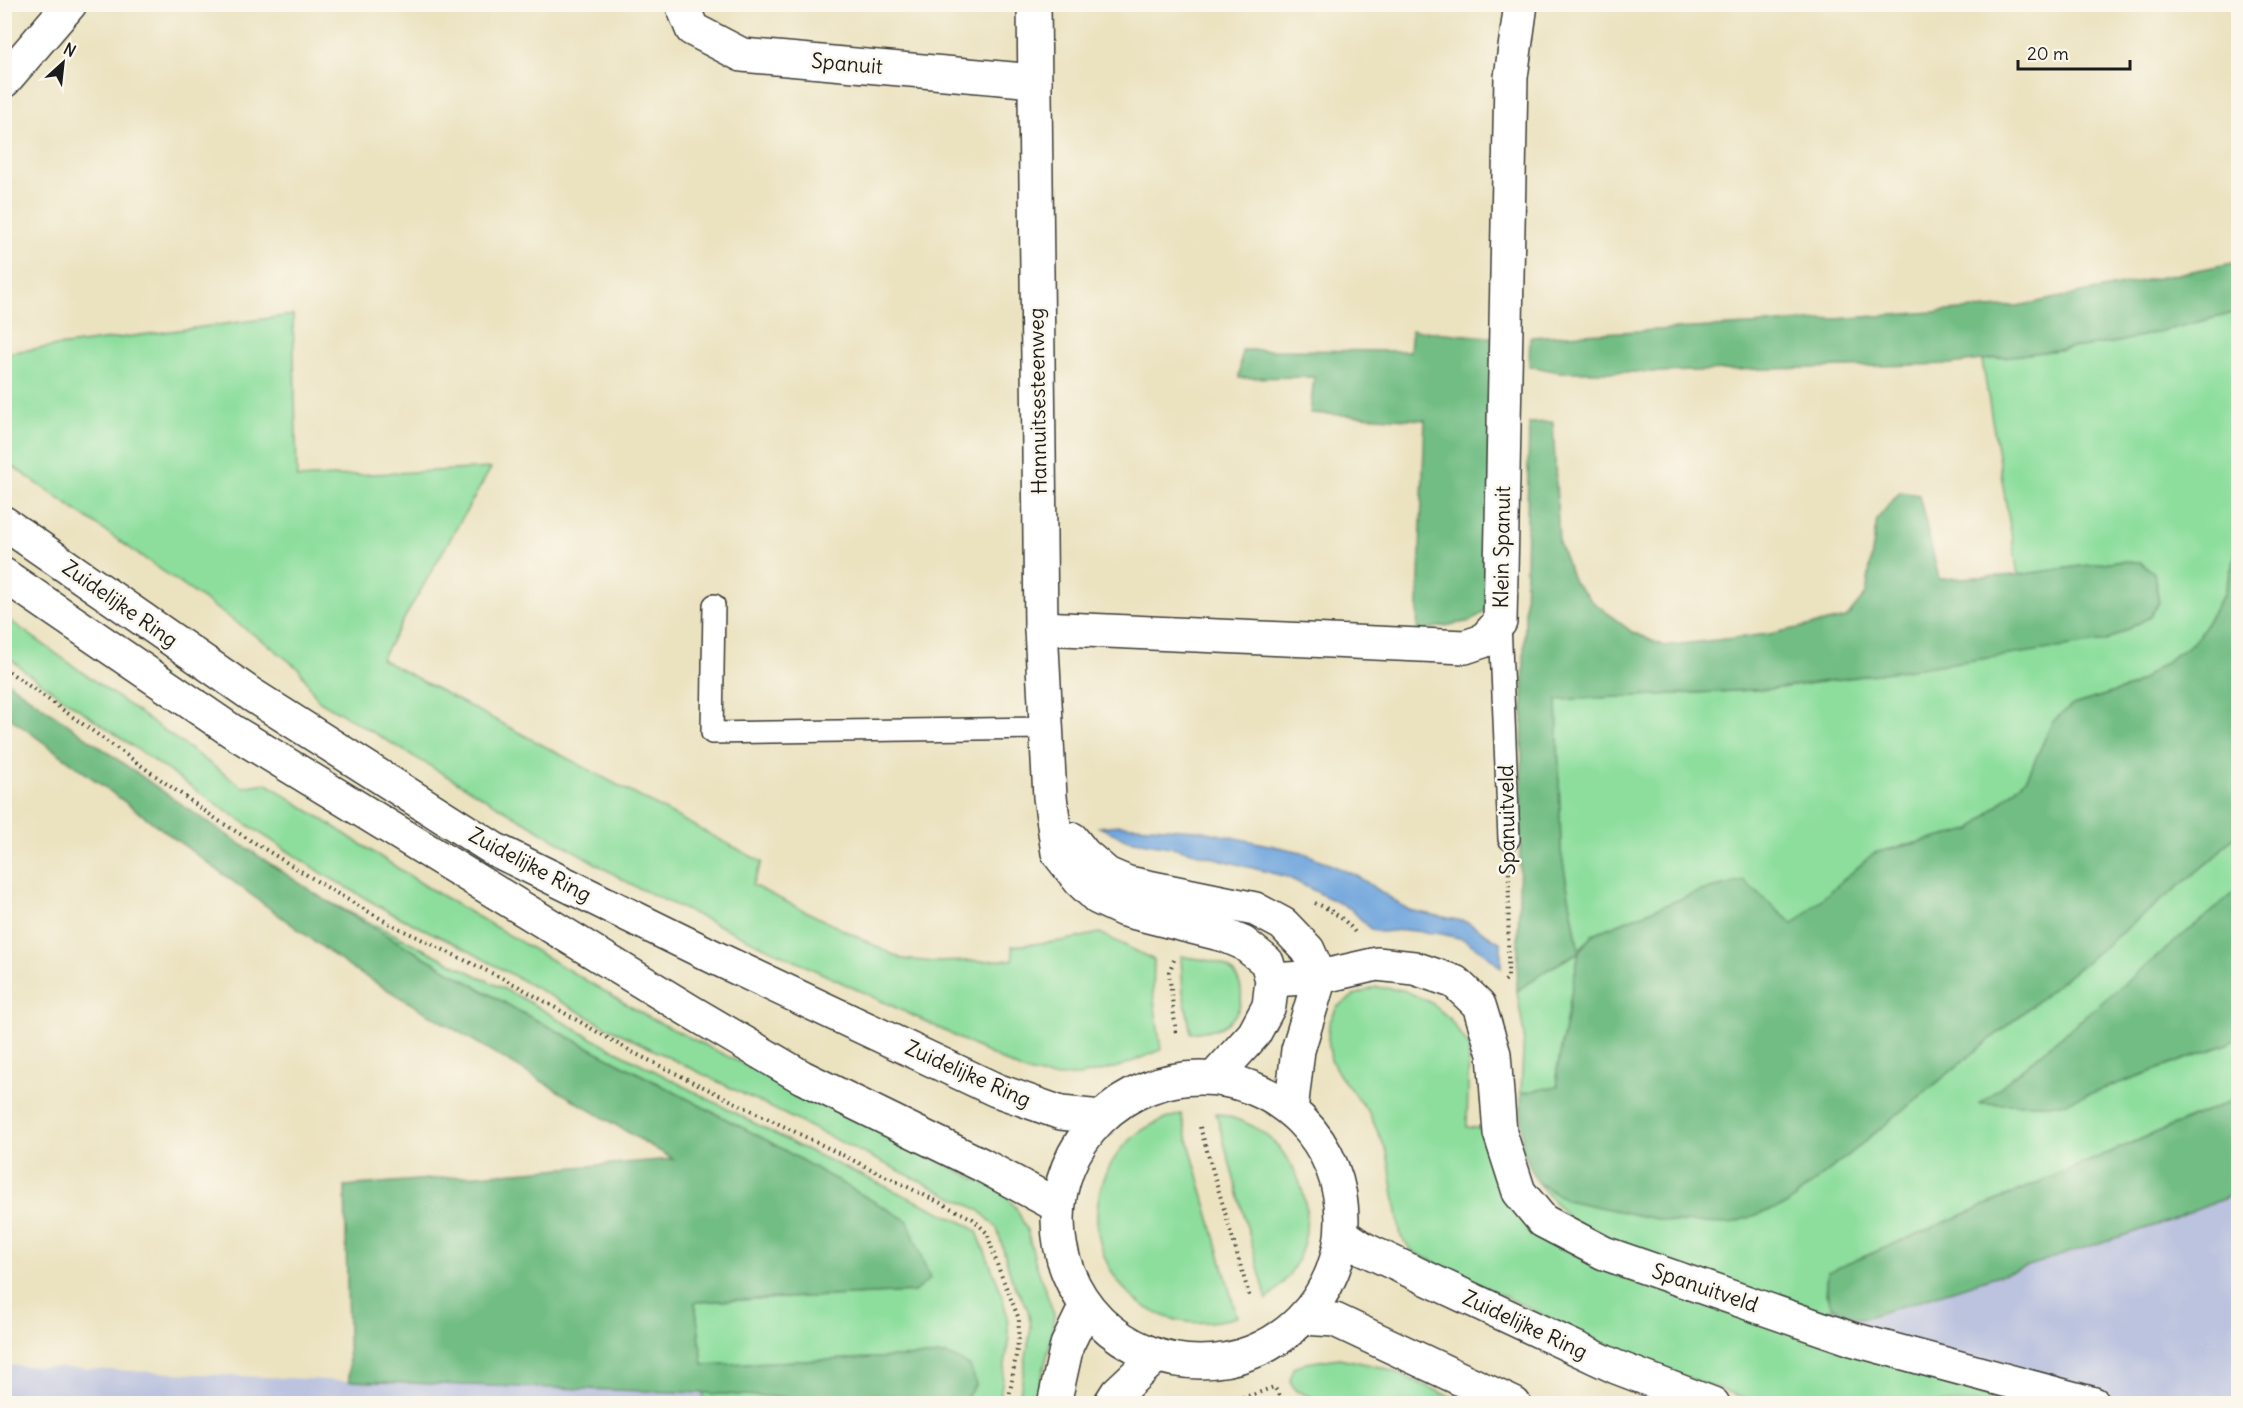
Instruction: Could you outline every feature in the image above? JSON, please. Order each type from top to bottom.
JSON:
[{"type":"main road","points":[[4,81],[70,4]]},
{"type":"main road","name":"Spanuit","points":[[682,4],[692,28],[742,55],[1035,81]]},
{"type":"main road","name":"Hannuitsesteenweg","points":[[1034,4],[1041,628],[1050,796],[1058,853],[1080,881],[1098,898],[1124,910],[1213,932],[1243,943],[1267,962],[1272,980]]},
{"type":"main road","name":"Klein Spanuit","points":[[1041,628],[1465,646],[1483,641],[1500,622],[1511,77],[1521,4]]},
{"type":"main road","name":"Zuidelijke Ring","points":[[4,523],[252,695],[494,849],[718,959],[996,1090],[1061,1113],[1101,1117]]},
{"type":"main road","name":"Zuidelijke Ring","points":[[4,575],[232,731],[690,1011],[802,1077],[982,1165],[1058,1206]]},
{"type":"main road","name":"Hannuitsesteenweg","points":[[1050,796],[1074,843],[1107,874],[1128,883],[1255,909],[1284,924],[1308,950],[1320,977]]},
{"type":"main road","name":"Spanuitveld","points":[[1272,980],[1320,977],[1377,964],[1414,968],[1455,982],[1479,1005],[1494,1054],[1500,1133],[1519,1192],[1543,1221],[1604,1253],[1852,1339],[2094,1404]]},
{"type":"main road","points":[[1291,1110],[1298,1050],[1320,977]]},
{"type":"main road","points":[[1214,1078],[1254,1034],[1269,1006],[1272,980]]},
{"type":"main road","points":[[1214,1078],[1255,1088],[1291,1110],[1316,1137],[1334,1170],[1342,1205],[1343,1234],[1328,1283],[1304,1318],[1279,1339],[1250,1353],[1219,1361],[1187,1362],[1156,1356],[1117,1336],[1086,1306],[1065,1264],[1059,1241],[1058,1206],[1065,1173],[1080,1143],[1101,1117],[1134,1093],[1173,1080],[1214,1078]]},
{"type":"main road","name":"Zuidelijke Ring","points":[[1343,1234],[1364,1249],[1616,1367],[1713,1404]]},
{"type":"main road","points":[[1054,1404],[1067,1345],[1086,1306]]},
{"type":"main road","points":[[1304,1318],[1335,1320],[1514,1404]]},
{"type":"main road","points":[[1110,1404],[1117,1393],[1156,1356]]},
{"type":"lane","points":[[714,605],[712,733],[1046,729]]},
{"type":"lane","name":"Spanuitveld","points":[[1500,622],[1509,839]]},
{"type":"path","points":[[4,668],[219,821],[390,924],[525,991],[644,1059],[973,1219],[987,1233],[1019,1319],[1018,1343],[1008,1404]]},
{"type":"path","name":"Spanuitveld","points":[[1479,1005],[1508,978],[1509,839]]},
{"type":"path","points":[[1315,903],[1325,907],[1352,928],[1377,964]]},
{"type":"path","points":[[1175,956],[1169,972],[1176,1033]]},
{"type":"path","points":[[1200,1127],[1250,1298]]},
{"type":"path","points":[[1214,1404],[1274,1387],[1286,1404]]},
{"type":"shaded area","points":[[2238,1193],[2238,1403],[2045,1403],[1822,1314],[1834,1308],[1861,1319],[2166,1222]]},
{"type":"shaded area","points":[[5,1365],[349,1381],[703,1393],[704,1403],[5,1404]]},
{"type":"green space","points":[[2238,262],[2238,312],[2118,342],[1951,364],[1657,372],[1559,372],[1529,366],[1530,337],[1766,324],[2017,306]]},
{"type":"green space","points":[[2238,312],[2238,545],[2224,594],[2195,641],[2131,687],[2073,705],[2053,721],[2027,778],[1971,830],[1874,853],[1793,925],[1744,881],[1698,892],[1593,934],[1579,952],[1561,852],[1557,700],[1772,689],[1960,661],[2140,562],[2117,561],[2018,575],[1982,360],[2118,342]]},
{"type":"green space","points":[[293,315],[297,478],[491,468],[381,659],[762,862],[752,885],[902,959],[934,962],[1013,960],[1012,946],[1062,941],[1100,933],[1154,960],[1153,993],[1161,1050],[1118,1067],[1079,1076],[1050,1077],[1023,1071],[931,1024],[634,886],[318,700],[299,669],[270,646],[5,461],[5,353]]},
{"type":"green space","points":[[1412,330],[1498,338],[1490,607],[1471,621],[1417,631],[1425,420],[1310,413],[1314,377],[1239,378],[1242,350],[1410,351]]},
{"type":"green space","points":[[1553,422],[1559,543],[1574,582],[1592,601],[1632,632],[1664,646],[1769,634],[1846,618],[1866,594],[1877,519],[1900,492],[1919,495],[1939,579],[2018,575],[2117,561],[2140,562],[2154,573],[2159,602],[2150,617],[2106,641],[1772,689],[1557,700],[1561,852],[1579,951],[1593,934],[1698,892],[1744,881],[1793,924],[1874,853],[1971,830],[2027,778],[2053,721],[2073,705],[2131,687],[2195,641],[2224,594],[2238,545],[2238,832],[2211,860],[1786,1205],[1729,1224],[1670,1222],[1566,1200],[1537,1182],[1522,1148],[1521,1093],[1558,1086],[1557,1070],[1579,952],[1545,971],[1517,991],[1529,423]]},
{"type":"green space","points":[[5,617],[243,787],[266,783],[427,887],[650,1018],[1002,1192],[1016,1208],[1027,1230],[1036,1264],[1054,1314],[1052,1337],[1035,1403],[1022,1403],[1020,1393],[1031,1327],[1028,1310],[1012,1280],[997,1228],[979,1210],[605,1026],[467,950],[391,913],[320,872],[222,808],[27,673],[5,654]]},
{"type":"green space","points":[[5,680],[188,809],[325,900],[517,1010],[770,1142],[908,1221],[930,1279],[914,1292],[695,1302],[703,1365],[948,1355],[970,1366],[976,1384],[966,1398],[951,1403],[915,1404],[703,1393],[349,1381],[345,1186],[673,1159],[351,968],[5,714]]},
{"type":"green space","points":[[2238,832],[2238,889],[2151,964],[2061,1104],[2225,1045],[2238,1038],[2238,1098],[1828,1272],[1826,1295],[1834,1308],[1822,1314],[1629,1250],[1571,1221],[1537,1182],[1566,1200],[1786,1205],[2211,860]]},
{"type":"green space","points":[[2238,889],[2238,1038],[2225,1045],[2061,1104],[1980,1104]]},
{"type":"green space","points":[[325,900],[522,998],[584,1034],[796,1145],[968,1225],[977,1232],[1000,1289],[1007,1315],[1009,1339],[999,1403],[951,1403],[966,1398],[948,1355],[703,1365],[695,1302],[914,1292],[770,1142],[517,1010]]},
{"type":"green space","points":[[1579,952],[1557,1070],[1558,1087],[1521,1093],[1524,1035],[1517,991],[1545,971]]},
{"type":"green space","points":[[1181,956],[1219,963],[1237,978],[1240,986],[1240,1004],[1237,1013],[1223,1026],[1191,1033],[1183,992]]},
{"type":"green space","points":[[1376,987],[1403,990],[1430,1002],[1449,1018],[1469,1046],[1467,1127],[1484,1129],[1491,1162],[1503,1190],[1548,1241],[1618,1276],[1797,1334],[2045,1403],[1762,1403],[1628,1354],[1413,1252],[1401,1237],[1387,1152],[1369,1113],[1340,1076],[1331,1060],[1329,1024],[1337,1007],[1355,995]]},
{"type":"green space","points":[[2238,1098],[2238,1193],[2166,1222],[1861,1319],[1835,1308],[1828,1299],[1828,1272]]},
{"type":"green space","points":[[1216,1113],[1252,1126],[1277,1145],[1297,1176],[1303,1193],[1306,1229],[1302,1247],[1289,1275],[1267,1300]]},
{"type":"green space","points":[[1181,1114],[1237,1317],[1194,1323],[1156,1313],[1131,1296],[1112,1273],[1101,1246],[1097,1216],[1101,1187],[1114,1159],[1141,1131],[1157,1122]]},
{"type":"green space","points":[[1339,1358],[1385,1368],[1465,1403],[1328,1403],[1296,1391],[1290,1381],[1293,1368],[1306,1363]]},
{"type":"green space","points":[[703,1393],[915,1403],[704,1403]]},
{"type":"water","points":[[1119,825],[1198,830],[1302,852],[1357,876],[1409,910],[1467,922],[1501,943],[1501,968],[1487,955],[1463,939],[1404,930],[1381,932],[1371,930],[1351,909],[1287,877],[1176,848],[1128,840],[1099,827]]}]
